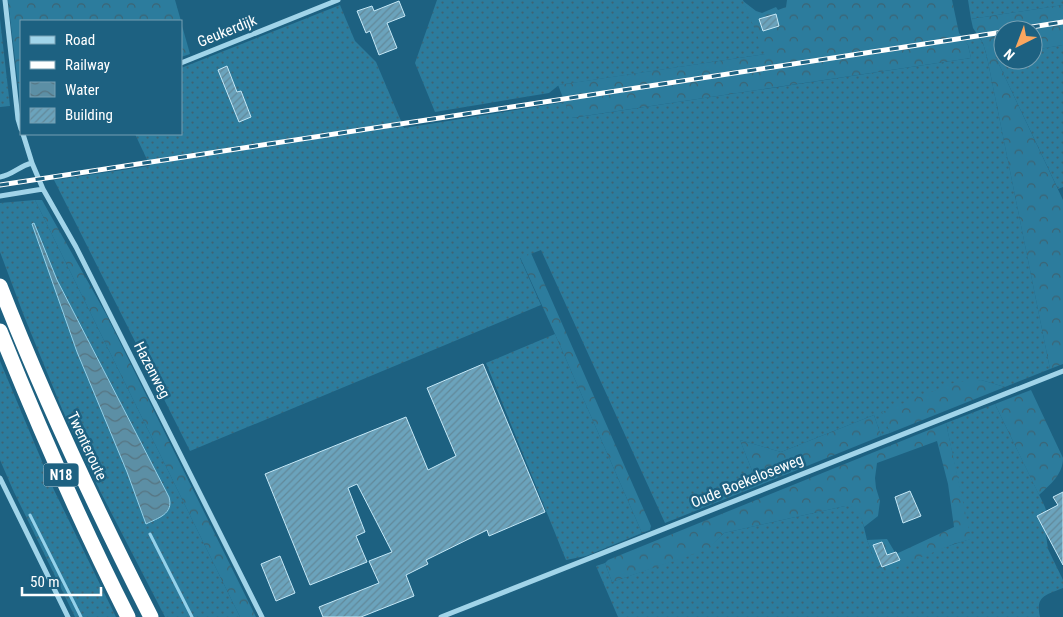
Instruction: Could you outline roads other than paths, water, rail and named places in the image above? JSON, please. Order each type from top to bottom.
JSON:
[{"type":"highway","name":"Twenteroute","points":[[0,286],[60,429],[93,501],[151,617]]},
{"type":"highway","name":"N18","points":[[0,331],[82,525],[128,617]]},
{"type":"street","points":[[5,0],[20,120]]},
{"type":"street","name":"Geukerdijk","points":[[182,63],[338,0]]},
{"type":"street","name":"Hazenweg","points":[[22,135],[43,189],[76,247],[262,617]]},
{"type":"street","points":[[0,177],[12,174],[23,165],[32,163]]},
{"type":"street","points":[[0,196],[43,189]]},
{"type":"street","name":"Oude Boekeloseweg","points":[[441,617],[1063,370]]},
{"type":"street","points":[[0,478],[68,617]]},
{"type":"water","points":[[34,223],[57,280],[169,497],[169,508],[164,515],[146,524],[127,472],[77,352],[32,224]]},
{"type":"waterway","points":[[30,515],[81,617]]},
{"type":"waterway","points":[[150,534],[192,617]]},
{"type":"railway","points":[[1043,25],[1063,22]]},
{"type":"railway","points":[[0,185],[993,34]]}]
